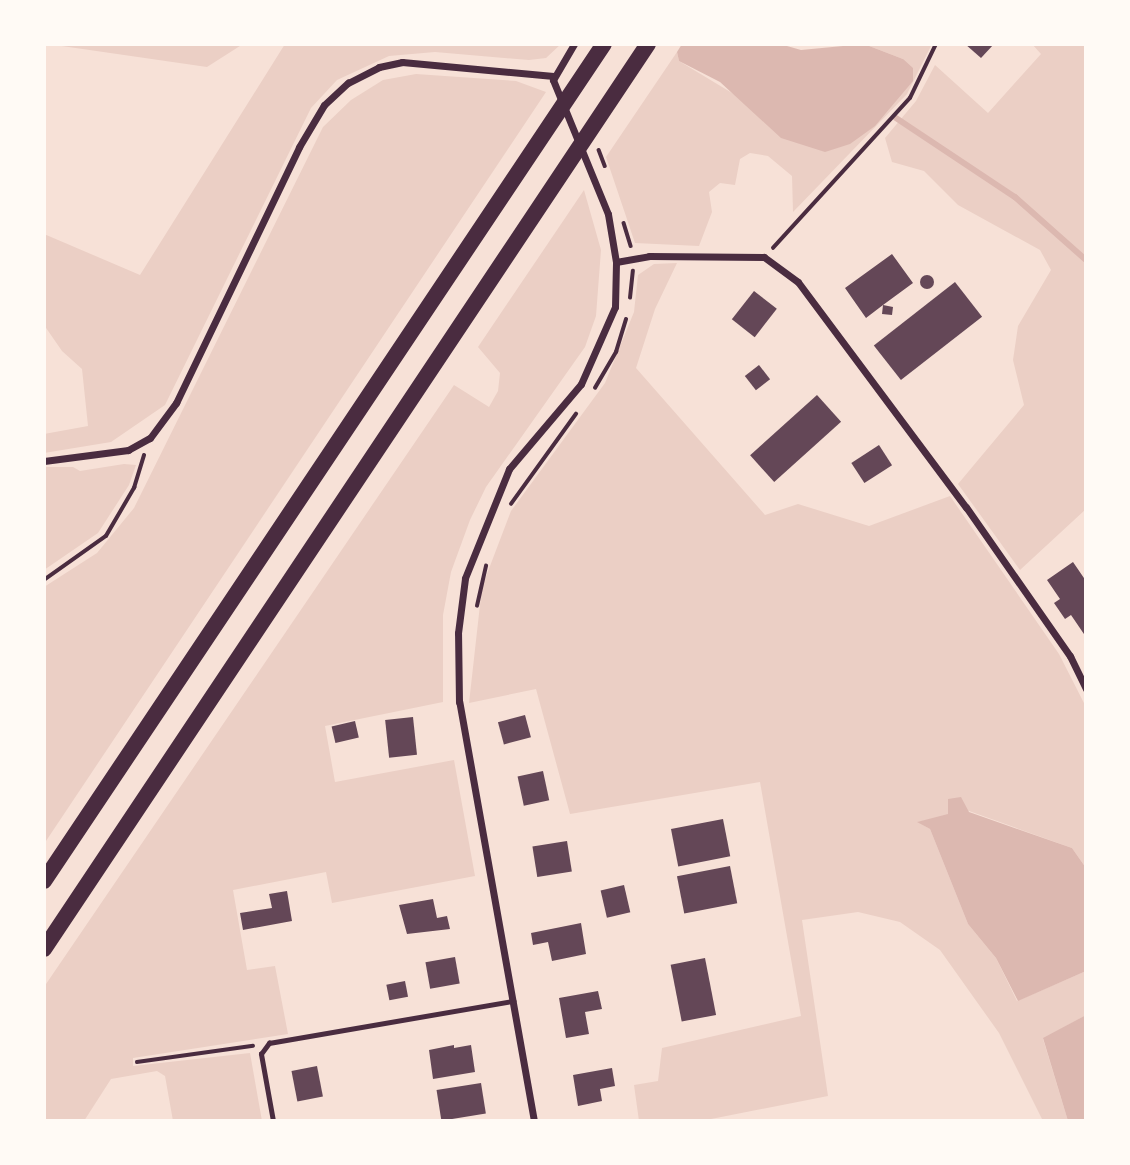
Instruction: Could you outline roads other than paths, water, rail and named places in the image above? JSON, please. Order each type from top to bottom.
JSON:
[{"type":"highway","points":[[44,881],[415,331],[604,44]]},
{"type":"highway","points":[[44,949],[447,349],[648,44]]},
{"type":"street","points":[[553,76],[573,44]]},
{"type":"street","points":[[44,461],[128,450],[150,438],[176,403],[299,147],[324,105],[348,83],[379,67],[402,62],[553,76]]},
{"type":"street","points":[[534,1121],[459,702],[458,633],[465,578],[509,469],[581,384],[600,348],[615,307],[616,262],[608,214],[553,76]]},
{"type":"street","points":[[616,262],[633,258],[764,257],[798,282],[1070,656],[1086,689]]},
{"type":"lane","points":[[273,1121],[263,1047],[513,1002]]},
{"type":"waterway","points":[[896,118],[1015,197],[1086,260]]}]
